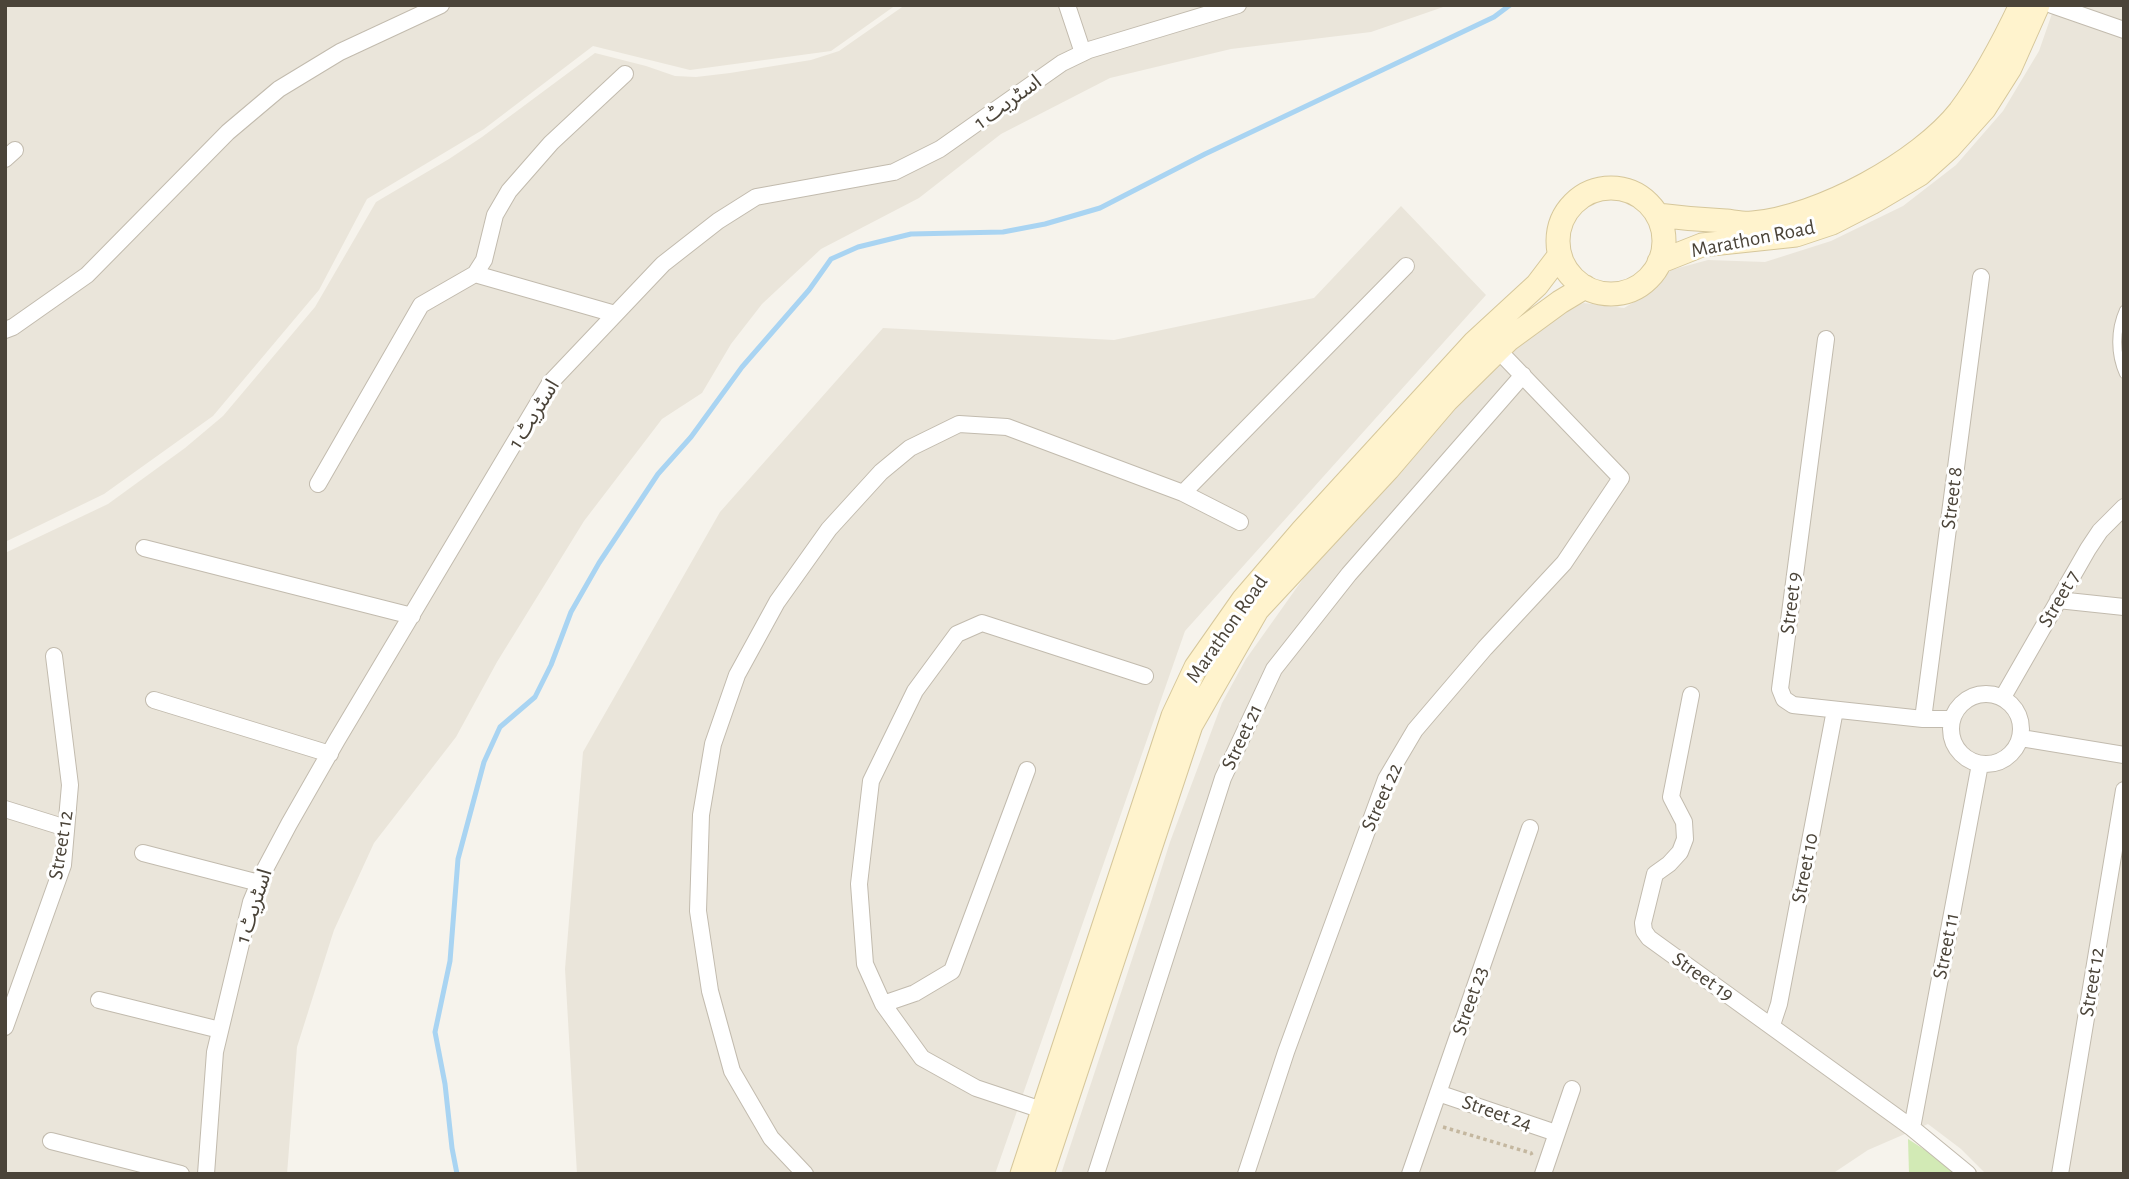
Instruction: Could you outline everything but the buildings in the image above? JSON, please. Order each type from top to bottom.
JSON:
[{"type":"main road","name":"Marathon Road","points":[[1657,215],[1752,223],[1792,215],[1841,197],[1880,176],[1933,140],[1960,111],[2008,33],[2021,5]]},
{"type":"main road","name":"Marathon Road","points":[[1659,262],[1702,244],[1796,235],[1842,218],[1920,174],[1949,148],[1984,108],[2010,68],[2038,5]]},
{"type":"main road","points":[[1597,189],[1630,191],[1646,201],[1657,215],[1663,233],[1663,251],[1656,269],[1644,283],[1628,291],[1610,295],[1594,292],[1578,284],[1559,256],[1557,239],[1561,222],[1569,208],[1581,196],[1597,189]]},
{"type":"main road","name":"Marathon Road","points":[[1022,1174],[1173,716],[1196,667],[1243,600],[1303,530],[1474,343],[1537,285],[1559,256]]},
{"type":"main road","name":"Marathon Road","points":[[1042,1174],[1191,725],[1257,610],[1388,469],[1447,400],[1508,340],[1560,302],[1586,287]]},
{"type":"street","points":[[5,330],[88,275],[228,132],[279,89],[340,52],[441,5]]},
{"type":"street","points":[[1067,5],[1083,53]]},
{"type":"street","name":"اسٹریٹ 1","points":[[206,1174],[215,1052],[251,902],[259,883],[289,824],[550,383],[663,264],[718,221],[756,197],[894,172],[940,149],[1062,63],[1083,53],[1238,5]]},
{"type":"street","points":[[2052,5],[2124,30]]},
{"type":"street","points":[[318,484],[421,305],[475,274],[484,260],[495,215],[509,191],[551,144],[625,74]]},
{"type":"street","points":[[1183,493],[1406,266]]},
{"type":"street","points":[[475,274],[615,314]]},
{"type":"street","name":"Street 8","points":[[1923,719],[1981,277]]},
{"type":"street","name":"Street 9","points":[[1826,339],[1780,689],[1784,699],[1793,705],[1923,719],[1952,719]]},
{"type":"street","points":[[1498,350],[1522,375]]},
{"type":"street","name":"Street 22","points":[[1247,1174],[1286,1052],[1386,779],[1415,730],[1485,648],[1564,563],[1621,478],[1522,375]]},
{"type":"street","name":"Street 21","points":[[1096,1174],[1223,778],[1274,670],[1349,574],[1522,375]]},
{"type":"street","points":[[805,1174],[771,1138],[732,1071],[710,991],[698,911],[701,815],[713,744],[737,675],[777,602],[829,529],[881,472],[910,448],[959,424],[1007,427],[1183,493],[1240,522]]},
{"type":"street","name":"Street 7","points":[[2003,697],[2088,549],[2100,531],[2124,507]]},
{"type":"street","points":[[144,548],[412,616]]},
{"type":"street","points":[[2058,600],[2124,607]]},
{"type":"street","points":[[1042,1110],[976,1088],[922,1058],[883,1004],[866,964],[859,884],[871,781],[915,691],[957,634],[982,623],[1145,676]]},
{"type":"street","name":"Street 12","points":[[5,1027],[62,865],[70,785],[54,656]]},
{"type":"street","points":[[1987,693],[2003,697],[2015,708],[2021,723],[2021,738],[2006,759],[1994,764],[1980,764],[1966,759],[1956,748],[1951,734],[1952,719],[1959,705],[1972,696],[1987,693]]},
{"type":"street","name":"Street 19","points":[[1691,695],[1671,797],[1684,822],[1685,838],[1680,852],[1656,874],[1643,923],[1644,931],[1649,939],[1912,1128],[1968,1174]]},
{"type":"street","points":[[154,700],[330,754]]},
{"type":"street","name":"Street 10","points":[[1772,1025],[1779,1004],[1835,710]]},
{"type":"street","points":[[2021,738],[2124,755]]},
{"type":"street","name":"Street 11","points":[[1912,1128],[1980,764]]},
{"type":"street","points":[[883,1004],[915,993],[952,971],[1027,770]]},
{"type":"street","name":"Street 12","points":[[2060,1174],[2124,790]]},
{"type":"street","points":[[5,809],[66,828]]},
{"type":"street","name":"Street 23","points":[[1410,1174],[1530,828]]},
{"type":"street","points":[[143,853],[259,883]]},
{"type":"street","points":[[99,1000],[220,1030]]},
{"type":"street","name":"Street 24","points":[[1538,1168],[1556,1133],[1572,1089]]},
{"type":"street","name":"Street 24","points":[[1438,1093],[1556,1133]]},
{"type":"street","points":[[51,1141],[181,1174]]},
{"type":"lane","points":[[2124,310],[2117,341],[2120,366],[2124,374]]},
{"type":"path","points":[[1446,1128],[1531,1153],[1538,1168]]},
{"type":"shaded area","points":[[5,5],[896,5],[831,51],[690,70],[593,46],[484,129],[367,199],[319,290],[213,416],[104,494],[5,542]]},
{"type":"shaded area","points":[[905,5],[1449,5],[1371,32],[1231,49],[1110,78],[1001,134],[919,198],[821,249],[762,304],[731,344],[702,393],[662,419],[584,521],[497,662],[456,737],[374,843],[334,930],[297,1047],[287,1174],[5,1174],[5,553],[108,504],[185,448],[223,416],[315,307],[376,202],[482,137],[595,53],[675,76],[696,77],[730,73],[811,60],[839,51]]},
{"type":"shaded area","points":[[2055,5],[2124,5],[2124,1174],[1986,1174],[1961,1149],[1928,1124],[1868,1150],[1832,1174],[1061,1174],[1170,842],[1222,703],[1246,659],[1305,576],[1436,427],[1517,346],[1564,308],[1584,303],[1624,308],[1646,295],[1671,270],[1708,260],[1765,262],[1831,241],[1903,206],[1956,165],[2003,111],[2039,51]]},
{"type":"shaded area","points":[[1401,206],[1486,295],[1185,631],[995,1174],[577,1174],[565,969],[583,752],[720,512],[883,328],[1114,340],[1314,298]]},
{"type":"green space","points":[[1908,1139],[1944,1162],[1957,1174],[1909,1174]]},
{"type":"waterway","points":[[457,1174],[435,1032],[450,961],[458,859],[484,762],[500,727],[535,697],[551,665],[571,612],[599,563],[658,474],[691,437],[742,367],[809,290],[831,259],[858,247],[911,234],[1003,232],[1045,224],[1100,208],[1205,154],[1494,17],[1510,5]]}]
